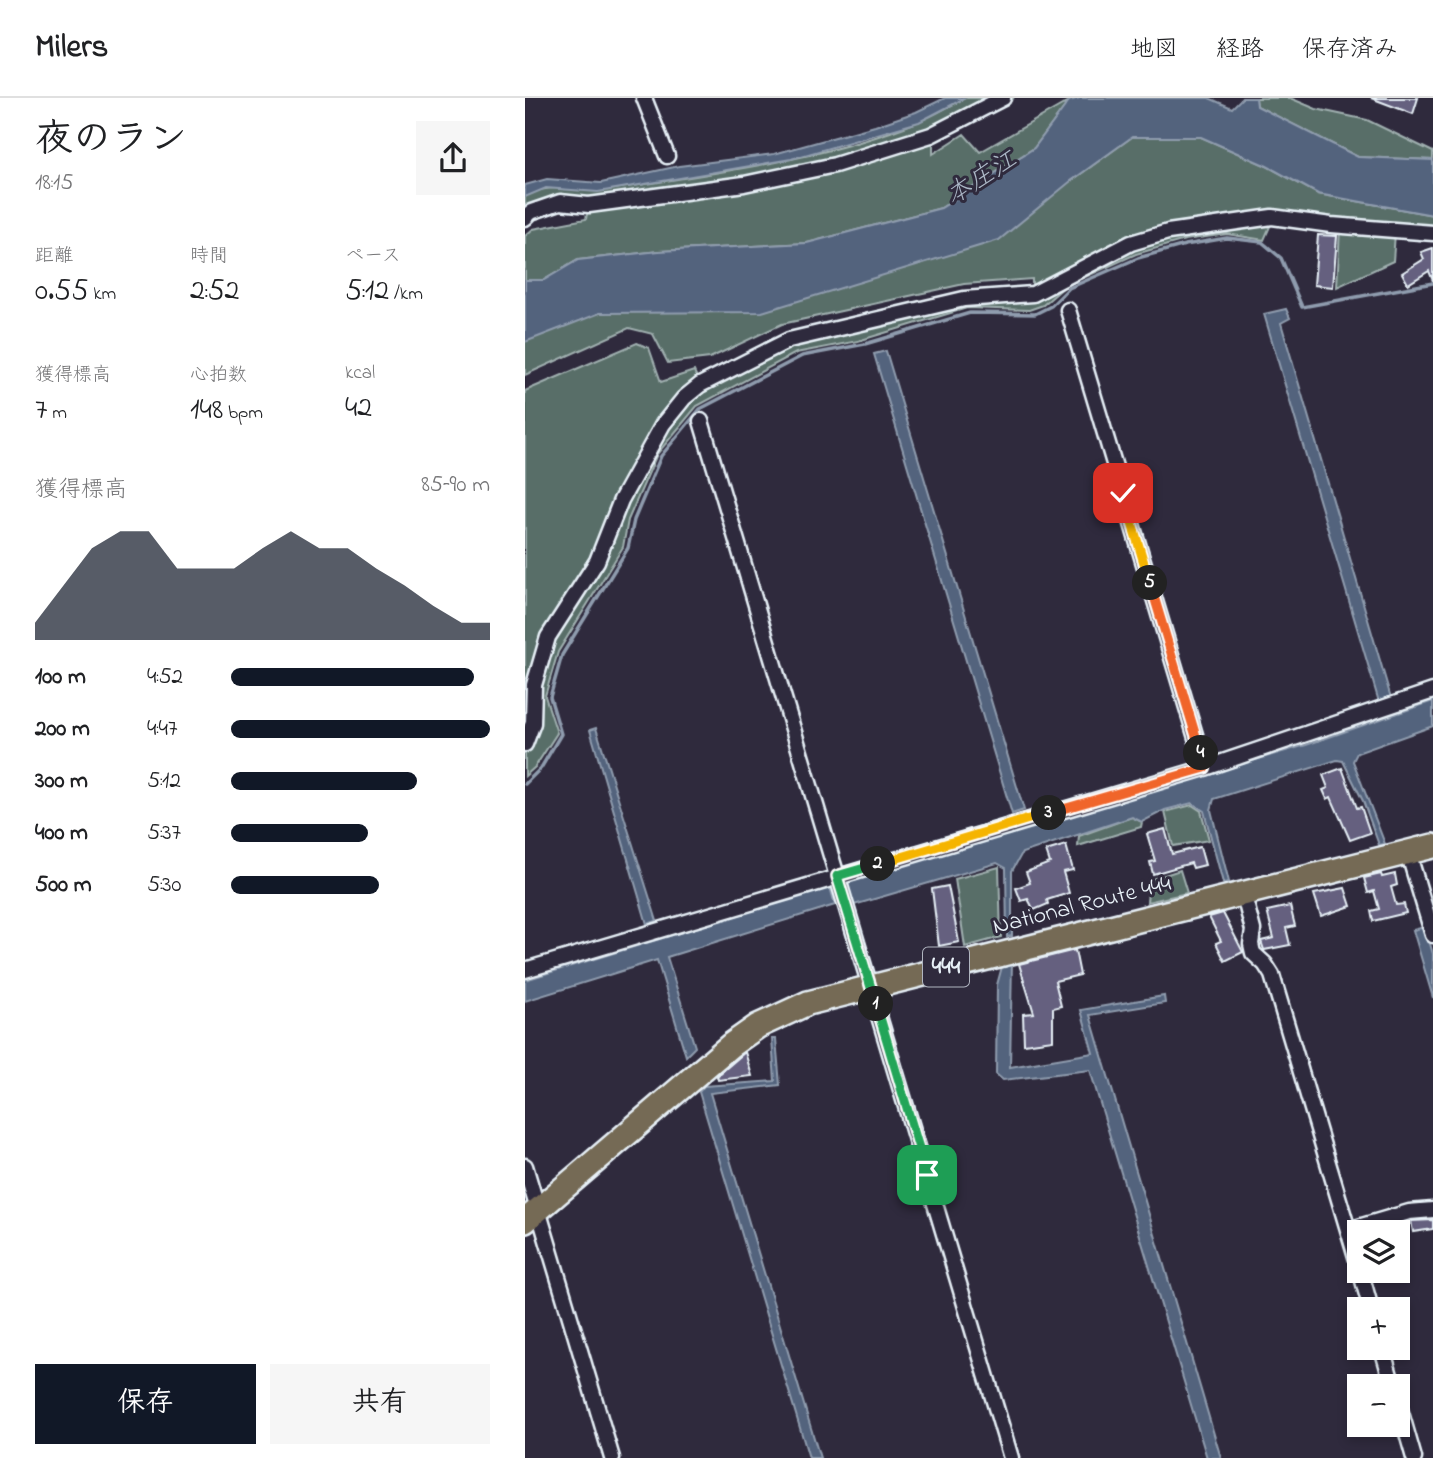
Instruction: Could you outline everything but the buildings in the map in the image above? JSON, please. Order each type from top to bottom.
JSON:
[{"type":"highway","name":"National Route 444","points":[[531,1216],[689,1080],[758,1026],[808,1003],[1433,846]]},
{"type":"street","points":[[644,98],[667,156]]},
{"type":"street","points":[[525,218],[531,212],[560,202],[589,205],[730,186],[835,165],[930,135],[1003,98]]},
{"type":"street","points":[[525,744],[533,723],[534,685],[548,637],[597,561],[621,500],[663,424],[684,398],[700,384],[789,340],[964,299],[1033,294],[1131,243],[1168,232],[1272,217],[1331,225],[1433,233]]},
{"type":"street","points":[[1068,310],[1205,768]]},
{"type":"street","points":[[701,421],[1011,1458]]},
{"type":"street","points":[[525,970],[1205,768],[1433,691]]},
{"type":"street","points":[[1408,852],[1433,935]]},
{"type":"street","points":[[1243,892],[1253,930],[1251,944],[1254,953],[1272,975],[1347,1227]]},
{"type":"street","points":[[525,1166],[531,1216],[612,1458]]},
{"type":"street","points":[[1382,1220],[1409,1212],[1433,1210]]},
{"type":"street","points":[[1408,1437],[1414,1458]]},
{"type":"green space","points":[[965,98],[1014,98],[933,140],[933,154],[964,134],[980,152],[1069,101],[1034,148],[941,208],[807,243],[659,251],[578,260],[544,280],[525,280],[525,236],[533,229],[586,219],[588,209],[560,206],[525,222],[525,197],[534,192],[555,188],[609,190],[804,156],[843,147],[923,120]]},
{"type":"green space","points":[[1256,98],[1290,98],[1316,109],[1367,120],[1433,152],[1433,160],[1358,157],[1257,106]]},
{"type":"green space","points":[[1132,137],[1201,137],[1267,166],[1318,194],[1433,215],[1433,229],[1275,215],[1264,240],[1227,234],[1185,240],[1136,254],[1065,286],[1043,305],[1029,310],[967,308],[858,341],[796,353],[697,406],[657,454],[628,520],[623,547],[558,652],[545,696],[557,733],[535,767],[525,776],[525,752],[528,749],[537,686],[551,639],[666,425],[690,397],[794,342],[1032,291],[1032,279],[964,284],[782,324],[710,358],[668,363],[653,334],[629,328],[525,375],[525,315],[1071,181]]},
{"type":"green space","points":[[1340,228],[1395,233],[1393,261],[1337,287]]},
{"type":"green space","points":[[637,343],[649,348],[661,382],[694,371],[698,380],[681,389],[660,418],[594,555],[545,631],[525,727],[525,391]]},
{"type":"green space","points":[[1192,805],[1201,811],[1209,840],[1173,846],[1165,812]]},
{"type":"green space","points":[[1132,817],[1142,822],[1141,827],[1078,846],[1079,836]]},
{"type":"green space","points":[[999,867],[1001,937],[965,947],[955,879]]},
{"type":"green space","points":[[1180,870],[1187,893],[1147,902],[1149,880]]},
{"type":"water","points":[[945,98],[965,98],[919,122],[791,159],[598,192],[546,188],[525,197],[525,185],[547,179],[601,183],[679,166],[774,154],[875,126],[916,112]]},
{"type":"water","points":[[1080,98],[1209,98],[1232,108],[1242,98],[1256,98],[1257,106],[1358,157],[1433,160],[1433,215],[1318,194],[1267,166],[1201,137],[1132,137],[1071,181],[999,240],[762,312],[600,313],[525,342],[525,280],[544,280],[578,260],[659,251],[807,243],[941,208],[1034,148],[1069,101]]},
{"type":"water","points":[[1286,309],[1290,318],[1281,323],[1391,698],[1379,702],[1264,314]]},
{"type":"water","points":[[886,351],[1024,810],[1012,814],[874,354]]},
{"type":"water","points":[[1433,701],[1433,726],[1357,753],[1353,761],[1385,844],[1379,845],[1363,801],[1343,761],[1337,760],[1214,799],[1211,810],[1229,882],[1223,883],[1204,811],[1192,803],[1165,810],[1142,822],[1132,817],[1022,853],[1012,871],[1012,936],[1007,937],[1006,868],[997,863],[854,905],[847,881],[1306,745]]},
{"type":"water","points":[[596,728],[657,921],[647,924],[590,730]]},
{"type":"water","points":[[830,887],[835,905],[667,957],[695,1047],[686,1056],[657,960],[525,1001],[525,980]]},
{"type":"water","points":[[1425,927],[1433,954],[1433,998],[1413,930]]},
{"type":"water","points":[[1012,960],[1010,1067],[1093,1053],[1081,1010],[1164,996],[1165,1003],[1090,1015],[1221,1458],[1207,1458],[1090,1070],[1003,1080],[996,1074],[997,985],[1003,963]]},
{"type":"water","points":[[772,1039],[776,1039],[780,1085],[710,1093],[820,1458],[809,1458],[699,1092],[704,1086],[775,1081]]},
{"type":"waterway","points":[[525,784],[541,768],[561,734],[550,697],[562,655],[628,548],[634,520],[661,456],[700,409],[802,356],[865,344],[970,313],[1035,314],[1051,306],[1069,288],[1138,258],[1185,245],[1227,238],[1262,242],[1281,258],[1302,307],[1433,283]]},
{"type":"route","points":[[927,1175],[837,876],[1205,768],[1123,493]]},
{"type":"water label","name":"本庄江","points":[[982,179]]}]
